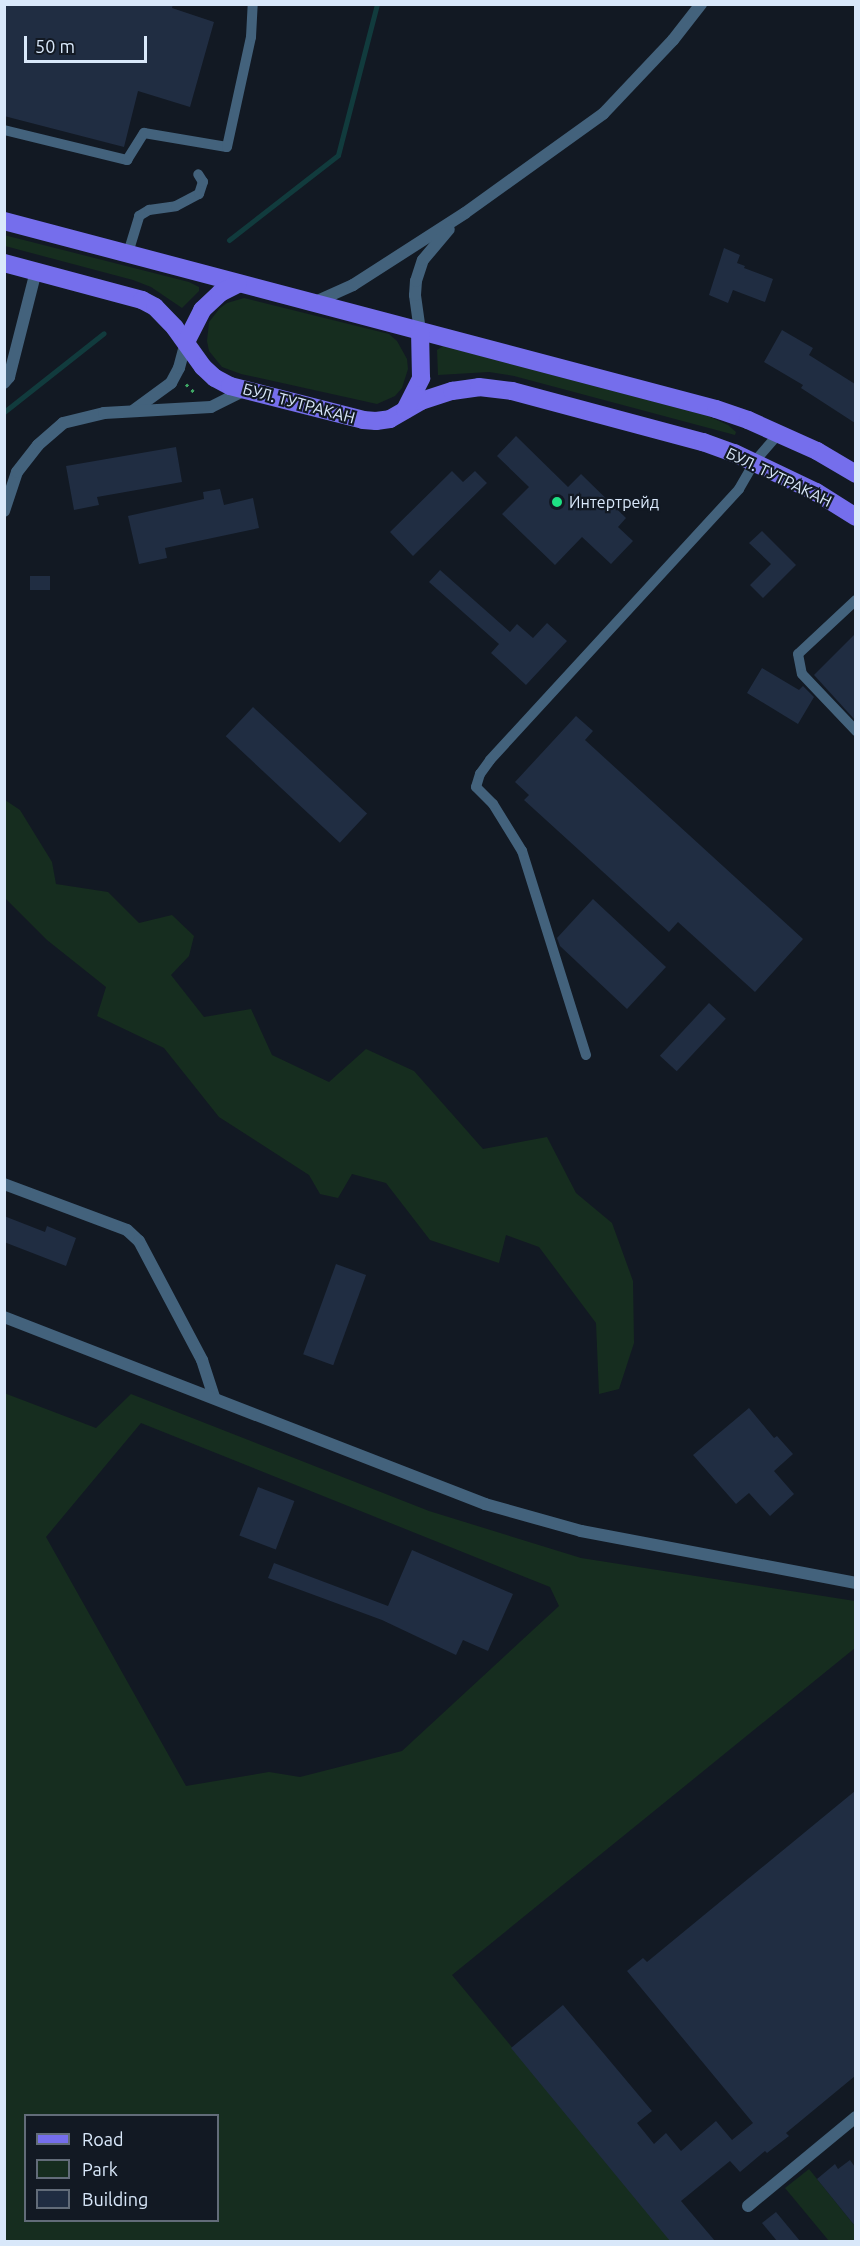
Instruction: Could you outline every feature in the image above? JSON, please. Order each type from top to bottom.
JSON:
[{"type":"main road","points":[[4,221],[716,409],[779,433],[817,451],[855,474]]},
{"type":"main road","name":"БУЛ. ТУТРАКАН","points":[[4,263],[142,300],[155,307],[186,342],[203,367],[215,378],[230,386],[363,420],[390,419],[437,394],[468,388],[494,388],[703,442],[754,461],[816,492],[855,517]]},
{"type":"main road","points":[[186,342],[202,310],[220,293],[238,284]]},
{"type":"main road","points":[[404,412],[421,378],[420,331]]},
{"type":"street","points":[[312,303],[353,285],[465,213],[603,114],[673,40],[701,4]]},
{"type":"street","points":[[420,331],[415,295],[423,260],[440,238],[465,213]]},
{"type":"street","points":[[4,383],[9,377],[36,271]]},
{"type":"street","points":[[134,410],[159,393],[176,375],[186,342]]},
{"type":"street","points":[[4,511],[17,472],[38,446],[63,423],[83,417],[134,410],[178,411],[211,407],[247,389]]},
{"type":"street","points":[[4,1184],[127,1230],[140,1241],[202,1360],[214,1398]]},
{"type":"street","points":[[4,1317],[486,1504],[581,1531],[855,1583]]},
{"type":"street","points":[[748,2206],[855,2117]]},
{"type":"lane","points":[[4,130],[127,160],[144,133],[227,147],[251,36],[253,4]]},
{"type":"lane","points":[[128,254],[140,216],[149,210],[176,206],[199,194],[203,182],[198,174]]},
{"type":"lane","points":[[586,1055],[522,851],[493,804],[476,787],[480,774],[490,760],[739,489],[754,461],[779,433]]},
{"type":"lane","points":[[855,600],[798,654],[802,674],[855,731]]},
{"type":"path","points":[[176,375],[211,407]]},
{"type":"green space","points":[[4,235],[189,282],[199,287],[199,291],[182,308],[151,287],[133,280],[5,246]]},
{"type":"green space","points":[[244,298],[389,334],[397,341],[407,359],[408,369],[402,388],[395,396],[377,404],[241,374],[222,367],[209,351],[207,341],[209,322],[227,303]]},
{"type":"green space","points":[[443,346],[708,416],[728,425],[736,432],[735,435],[514,376],[489,372],[438,375],[437,350]]},
{"type":"green space","points":[[5,800],[20,810],[52,862],[56,884],[108,892],[139,923],[172,915],[194,936],[189,956],[171,975],[204,1017],[251,1009],[272,1055],[329,1082],[366,1049],[414,1071],[483,1149],[547,1137],[576,1193],[612,1223],[633,1281],[634,1343],[619,1389],[599,1394],[596,1323],[539,1247],[506,1235],[499,1263],[430,1240],[386,1183],[352,1174],[338,1198],[320,1194],[309,1175],[219,1117],[164,1048],[97,1016],[106,987],[47,940],[5,898]]},
{"type":"green space","points":[[4,1393],[96,1428],[131,1394],[429,1511],[581,1558],[855,1601],[855,1648],[452,1975],[673,2241],[5,2241]],"holes":[[[141,1423],[550,1587],[559,1606],[402,1751],[300,1777],[269,1772],[186,1786],[46,1537]]]},
{"type":"green space","points":[[809,2169],[855,2226],[855,2241],[829,2241],[785,2188]]},
{"type":"building","points":[[4,4],[173,4],[172,8],[214,22],[190,107],[138,91],[124,147],[4,116]]},
{"type":"building","points":[[724,248],[740,255],[737,263],[745,266],[744,268],[773,279],[765,302],[733,290],[728,303],[709,295]]},
{"type":"building","points":[[782,330],[813,348],[809,355],[855,384],[855,423],[801,388],[803,385],[764,362]]},
{"type":"building","points":[[516,436],[568,487],[581,474],[626,518],[618,527],[633,541],[611,564],[582,537],[555,565],[502,514],[529,487],[497,456]]},
{"type":"building","points":[[176,447],[182,482],[97,497],[99,505],[74,510],[66,466]]},
{"type":"building","points":[[452,471],[463,482],[475,471],[487,483],[413,556],[390,532]]},
{"type":"building","points":[[220,489],[224,505],[253,498],[259,528],[165,548],[167,558],[139,564],[128,516],[204,499],[203,492]]},
{"type":"building","points":[[762,531],[796,565],[763,598],[750,585],[771,564],[749,543]]},
{"type":"building","points":[[440,570],[510,632],[517,624],[533,638],[547,623],[567,641],[526,685],[491,653],[499,644],[429,582]]},
{"type":"building","points":[[30,576],[50,576],[50,590],[30,590]]},
{"type":"building","points":[[855,634],[855,720],[814,675]]},
{"type":"building","points":[[762,668],[799,690],[803,686],[814,697],[798,724],[747,693]]},
{"type":"building","points":[[253,707],[367,813],[340,843],[226,736]]},
{"type":"building","points":[[576,716],[593,731],[585,740],[803,939],[755,992],[678,922],[669,932],[524,800],[529,795],[515,782]]},
{"type":"building","points":[[593,899],[666,967],[627,1009],[560,946],[557,938]]},
{"type":"building","points":[[709,1003],[726,1019],[677,1071],[660,1056]]},
{"type":"building","points":[[4,1216],[45,1232],[47,1226],[76,1238],[66,1266],[4,1242]]},
{"type":"building","points":[[336,1264],[366,1275],[333,1365],[303,1354]]},
{"type":"building","points":[[749,1408],[774,1438],[777,1436],[793,1454],[774,1471],[794,1494],[770,1516],[749,1493],[736,1504],[693,1455]]},
{"type":"building","points":[[258,1487],[294,1501],[276,1550],[239,1536]]},
{"type":"building","points":[[412,1550],[513,1594],[488,1651],[463,1640],[456,1655],[382,1620],[268,1578],[274,1563],[388,1606]]},
{"type":"building","points":[[855,1791],[855,2076],[786,2133],[789,2136],[767,2153],[765,2151],[740,2172],[730,2161],[681,2201],[715,2241],[670,2241],[511,2048],[563,2005],[652,2111],[637,2123],[654,2144],[666,2133],[681,2151],[716,2121],[732,2140],[753,2123],[627,1971],[643,1958],[647,1962]]},
{"type":"building","points":[[850,2160],[855,2167],[855,2226],[817,2179],[835,2164],[838,2169]]},
{"type":"building","points":[[776,2212],[800,2241],[777,2241],[762,2223]]},
{"type":"waterway","points":[[229,240],[338,155],[377,4]]},
{"type":"waterway","points":[[4,412],[104,333]]},
{"type":"place","name":"Интертрейд","points":[[557,502]]}]
